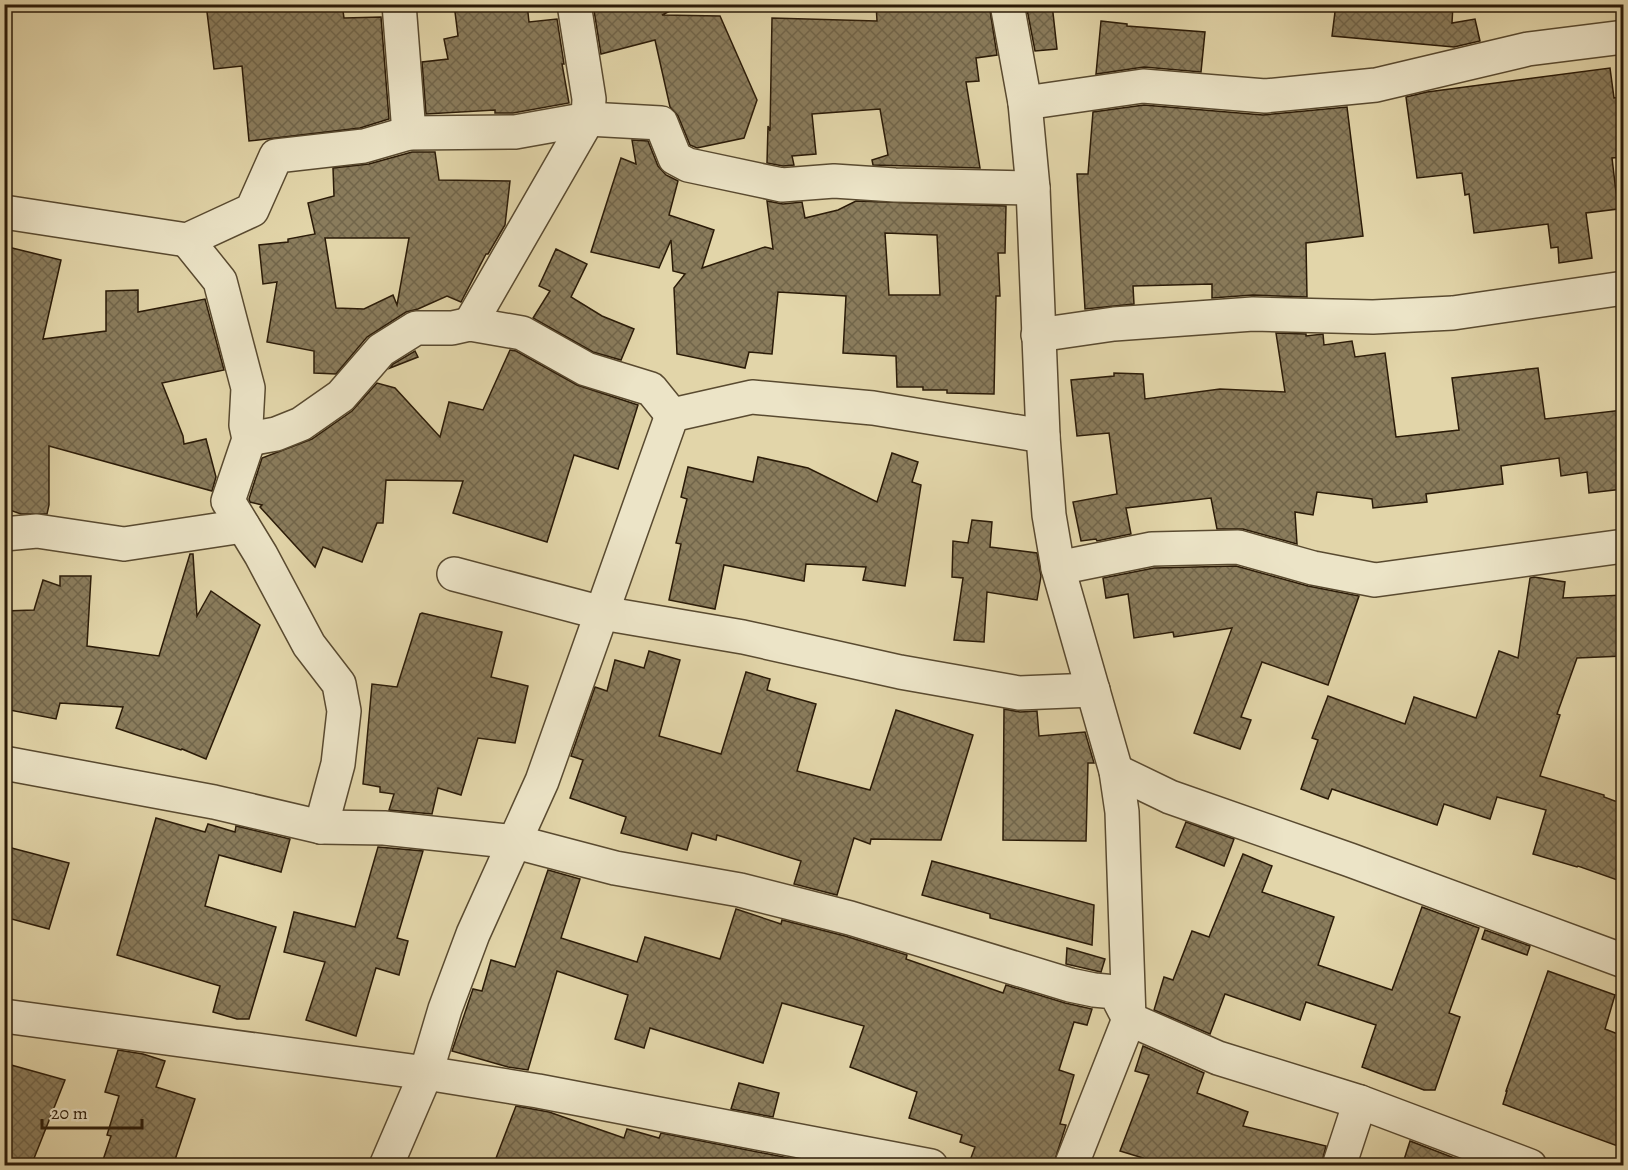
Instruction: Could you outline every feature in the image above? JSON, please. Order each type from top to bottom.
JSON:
[{"type":"street","points":[[399,4],[409,133]]},
{"type":"street","points":[[470,324],[588,119],[589,99],[574,4]]},
{"type":"street","points":[[1007,4],[1025,103],[1033,188],[1038,335],[1049,515],[1058,568],[1116,771],[1122,822],[1129,1019],[1071,1166]]},
{"type":"street","points":[[1025,103],[1143,86],[1265,96],[1376,85],[1528,49],[1623,37]]},
{"type":"street","points":[[4,212],[188,240],[252,210],[276,156],[364,146],[409,133],[515,132],[588,119],[661,123],[675,158],[688,165],[782,185],[834,181],[895,185],[1033,188]]},
{"type":"street","points":[[188,240],[220,281],[248,388],[246,425],[249,439],[228,501],[261,555],[309,645],[339,684],[344,711],[338,764],[321,827]]},
{"type":"street","points":[[1038,335],[1114,324],[1253,314],[1373,317],[1453,313],[1623,288]]},
{"type":"street","points":[[249,439],[276,434],[301,424],[341,396],[381,350],[416,328],[452,328],[470,324],[522,333],[586,369],[651,388],[672,415]]},
{"type":"street","points":[[672,415],[752,397],[873,408],[1043,436]]},
{"type":"street","points":[[386,1166],[426,1073],[445,1009],[473,934],[542,782],[672,415]]},
{"type":"street","points":[[4,534],[37,531],[124,544],[243,526]]},
{"type":"street","points":[[1058,568],[1152,549],[1238,547],[1313,568],[1375,580],[1623,546]]},
{"type":"street","points":[[454,574],[602,613],[743,637],[900,672],[1019,693],[1093,690]]},
{"type":"street","points":[[4,763],[214,802],[321,827],[384,828],[516,842],[615,868],[751,893],[850,918],[1070,984],[1115,992],[1129,1019],[1218,1058],[1360,1102],[1530,1166]]},
{"type":"street","points":[[1116,771],[1170,797],[1623,960]]},
{"type":"street","points":[[4,1016],[426,1073],[550,1093],[931,1166]]},
{"type":"street","points":[[1339,1166],[1360,1102]]},
{"type":"building","points":[[206,4],[249,4],[249,12],[286,4],[342,4],[344,18],[381,17],[389,119],[360,128],[249,141],[242,66],[214,69]]},
{"type":"building","points":[[454,4],[527,4],[529,22],[557,19],[569,103],[513,113],[495,113],[495,110],[426,114],[422,62],[448,59],[444,39],[458,36]]},
{"type":"building","points":[[593,4],[684,4],[662,15],[720,16],[757,100],[744,138],[697,148],[690,145],[678,116],[670,107],[655,40],[601,54]]},
{"type":"building","points":[[876,4],[989,4],[997,55],[976,58],[979,81],[966,82],[980,168],[873,165],[872,160],[888,155],[880,109],[812,114],[816,154],[792,156],[794,165],[783,166],[767,163],[768,126],[770,131],[772,18],[877,21]]},
{"type":"building","points":[[1026,4],[1052,4],[1057,49],[1035,51]]},
{"type":"building","points":[[1336,4],[1453,4],[1452,23],[1475,19],[1480,41],[1454,47],[1332,36]]},
{"type":"building","points":[[1101,21],[1127,24],[1127,26],[1205,32],[1201,72],[1144,67],[1096,74]]},
{"type":"building","points":[[1610,68],[1614,98],[1623,97],[1623,157],[1612,158],[1618,209],[1586,213],[1592,258],[1559,263],[1558,247],[1551,248],[1548,224],[1474,233],[1469,194],[1465,195],[1462,173],[1417,178],[1406,97],[1427,92]]},
{"type":"building","points":[[1144,105],[1263,115],[1347,107],[1363,236],[1306,243],[1307,297],[1253,295],[1212,298],[1212,284],[1133,286],[1134,304],[1085,309],[1077,174],[1088,174],[1093,112]]},
{"type":"building","points":[[632,140],[648,141],[658,166],[666,175],[678,181],[669,215],[714,230],[702,268],[765,247],[773,249],[767,201],[783,204],[802,202],[805,218],[838,210],[856,201],[1006,206],[1005,253],[998,253],[1000,296],[996,296],[994,394],[947,393],[947,390],[923,390],[923,387],[897,387],[896,356],[843,353],[846,296],[778,292],[772,354],[749,352],[745,368],[677,354],[674,288],[685,274],[673,271],[671,240],[659,268],[591,252],[621,158],[636,164]],"holes":[[[885,233],[937,235],[940,295],[889,295]]]},
{"type":"building","points":[[412,152],[435,152],[439,180],[510,181],[505,225],[486,254],[461,302],[447,296],[406,312],[367,337],[336,374],[314,373],[314,351],[267,342],[277,282],[263,284],[259,245],[288,242],[288,239],[315,234],[308,203],[334,196],[333,168],[369,164]],"holes":[[[325,238],[409,238],[397,305],[393,295],[364,309],[336,308]]]},
{"type":"building","points":[[4,246],[61,260],[43,339],[106,331],[106,291],[138,290],[138,312],[205,299],[224,370],[162,383],[184,444],[206,439],[216,477],[212,491],[49,446],[47,514],[21,514],[4,508]]},
{"type":"building","points":[[556,249],[587,264],[571,297],[602,316],[634,329],[621,360],[593,352],[533,318],[550,291],[539,286]]},
{"type":"building","points":[[1276,333],[1306,334],[1306,336],[1323,334],[1324,345],[1352,341],[1355,357],[1385,353],[1396,437],[1459,430],[1452,378],[1538,368],[1545,419],[1623,410],[1623,489],[1589,493],[1587,472],[1561,476],[1559,458],[1501,466],[1503,484],[1426,494],[1427,502],[1373,508],[1372,499],[1317,492],[1313,515],[1295,512],[1297,544],[1243,529],[1217,529],[1211,498],[1126,508],[1131,534],[1097,541],[1096,539],[1081,541],[1073,502],[1117,494],[1109,433],[1077,436],[1071,380],[1114,376],[1114,373],[1143,374],[1145,399],[1220,389],[1285,392]]},
{"type":"building","points":[[510,350],[516,351],[577,385],[638,405],[618,469],[574,455],[547,542],[453,513],[463,481],[386,480],[383,523],[377,523],[362,562],[323,547],[315,567],[260,507],[262,505],[250,502],[262,458],[312,439],[352,411],[377,383],[395,388],[440,437],[449,402],[483,410]]},
{"type":"building","points":[[415,351],[418,357],[390,368],[393,364]]},
{"type":"building","points":[[892,453],[918,462],[912,482],[921,485],[905,586],[863,580],[866,567],[806,564],[804,581],[724,565],[715,609],[669,600],[681,544],[676,543],[687,499],[681,497],[688,467],[753,482],[758,457],[808,468],[877,502]]},
{"type":"building","points":[[972,520],[992,522],[990,547],[1037,553],[1041,576],[1037,600],[987,592],[984,642],[954,640],[963,578],[952,577],[953,541],[968,543]]},
{"type":"building","points":[[190,554],[193,554],[197,616],[211,591],[260,625],[206,759],[116,728],[123,707],[60,703],[56,719],[4,709],[4,611],[34,610],[43,580],[60,586],[60,576],[91,576],[87,646],[159,656]]},
{"type":"building","points":[[1236,566],[1308,586],[1359,596],[1328,685],[1262,662],[1241,717],[1251,720],[1240,749],[1194,733],[1232,628],[1174,637],[1173,632],[1134,638],[1128,594],[1106,598],[1103,578],[1154,568]]},
{"type":"building","points":[[1530,578],[1565,582],[1563,598],[1623,595],[1623,656],[1577,658],[1557,714],[1560,715],[1540,776],[1604,795],[1604,797],[1623,804],[1623,882],[1578,866],[1533,854],[1546,810],[1497,797],[1490,819],[1444,804],[1437,825],[1332,789],[1328,799],[1301,789],[1318,740],[1312,738],[1328,696],[1405,724],[1414,697],[1476,718],[1499,651],[1518,658]]},
{"type":"building","points":[[422,613],[502,632],[491,677],[528,686],[515,743],[478,738],[461,795],[438,788],[432,814],[389,810],[394,794],[380,792],[380,787],[363,784],[372,684],[397,687]]},
{"type":"building","points":[[649,651],[680,660],[659,736],[721,754],[746,672],[770,679],[767,690],[816,704],[797,771],[870,790],[896,710],[973,735],[941,840],[871,839],[870,844],[854,838],[837,895],[794,884],[801,861],[717,835],[716,840],[692,833],[687,850],[621,833],[626,817],[570,798],[583,760],[571,756],[595,687],[607,691],[615,660],[644,668]]},
{"type":"building","points":[[1004,709],[1020,712],[1037,711],[1039,736],[1085,732],[1094,763],[1088,763],[1086,841],[1003,840]]},
{"type":"building","points":[[156,818],[205,832],[208,824],[235,832],[236,826],[290,839],[281,872],[219,855],[205,906],[276,927],[249,1019],[237,1019],[213,1012],[220,986],[117,955]]},
{"type":"building","points":[[1186,822],[1234,839],[1224,866],[1176,847]]},
{"type":"building","points":[[4,846],[69,863],[49,929],[4,917]]},
{"type":"building","points":[[378,847],[423,851],[397,938],[408,941],[399,975],[376,968],[356,1036],[306,1020],[325,962],[284,952],[294,912],[355,927]]},
{"type":"building","points":[[1243,854],[1272,866],[1262,892],[1334,917],[1318,965],[1392,990],[1422,907],[1479,928],[1449,1013],[1460,1017],[1435,1090],[1424,1090],[1362,1067],[1376,1025],[1306,1002],[1300,1020],[1225,994],[1210,1034],[1154,1010],[1164,977],[1173,980],[1192,931],[1209,937]]},
{"type":"building","points":[[932,861],[1094,905],[1092,945],[990,918],[990,914],[922,895]]},
{"type":"building","points":[[548,870],[580,879],[561,938],[637,962],[645,937],[720,959],[736,909],[781,924],[782,920],[907,955],[906,959],[1003,993],[1006,985],[1092,1009],[1087,1025],[1074,1022],[1059,1070],[1074,1075],[1060,1124],[1066,1125],[1053,1166],[968,1166],[975,1147],[960,1142],[962,1135],[909,1118],[917,1092],[850,1067],[864,1026],[782,1003],[763,1063],[650,1028],[644,1048],[615,1039],[628,995],[557,971],[528,1070],[508,1067],[452,1051],[473,989],[482,991],[491,960],[515,967]]},
{"type":"building","points":[[1485,930],[1530,946],[1527,955],[1482,939]]},
{"type":"building","points":[[1067,948],[1105,959],[1101,972],[1066,964]]},
{"type":"building","points":[[1548,971],[1615,995],[1605,1029],[1623,1036],[1623,1148],[1503,1104]]},
{"type":"building","points":[[1143,1046],[1204,1073],[1197,1093],[1248,1112],[1243,1126],[1326,1146],[1321,1166],[1140,1166],[1143,1158],[1120,1151],[1149,1075],[1135,1071]]},
{"type":"building","points":[[118,1050],[143,1054],[165,1061],[156,1087],[195,1099],[173,1166],[101,1166],[111,1136],[107,1135],[119,1096],[105,1092]]},
{"type":"building","points":[[4,1063],[65,1080],[31,1166],[4,1166]]},
{"type":"building","points":[[739,1083],[779,1093],[773,1117],[731,1109]]},
{"type":"building","points":[[516,1106],[549,1112],[624,1138],[627,1129],[659,1138],[661,1133],[814,1163],[813,1166],[493,1166]]},
{"type":"building","points":[[1410,1141],[1475,1166],[1402,1166]]}]
